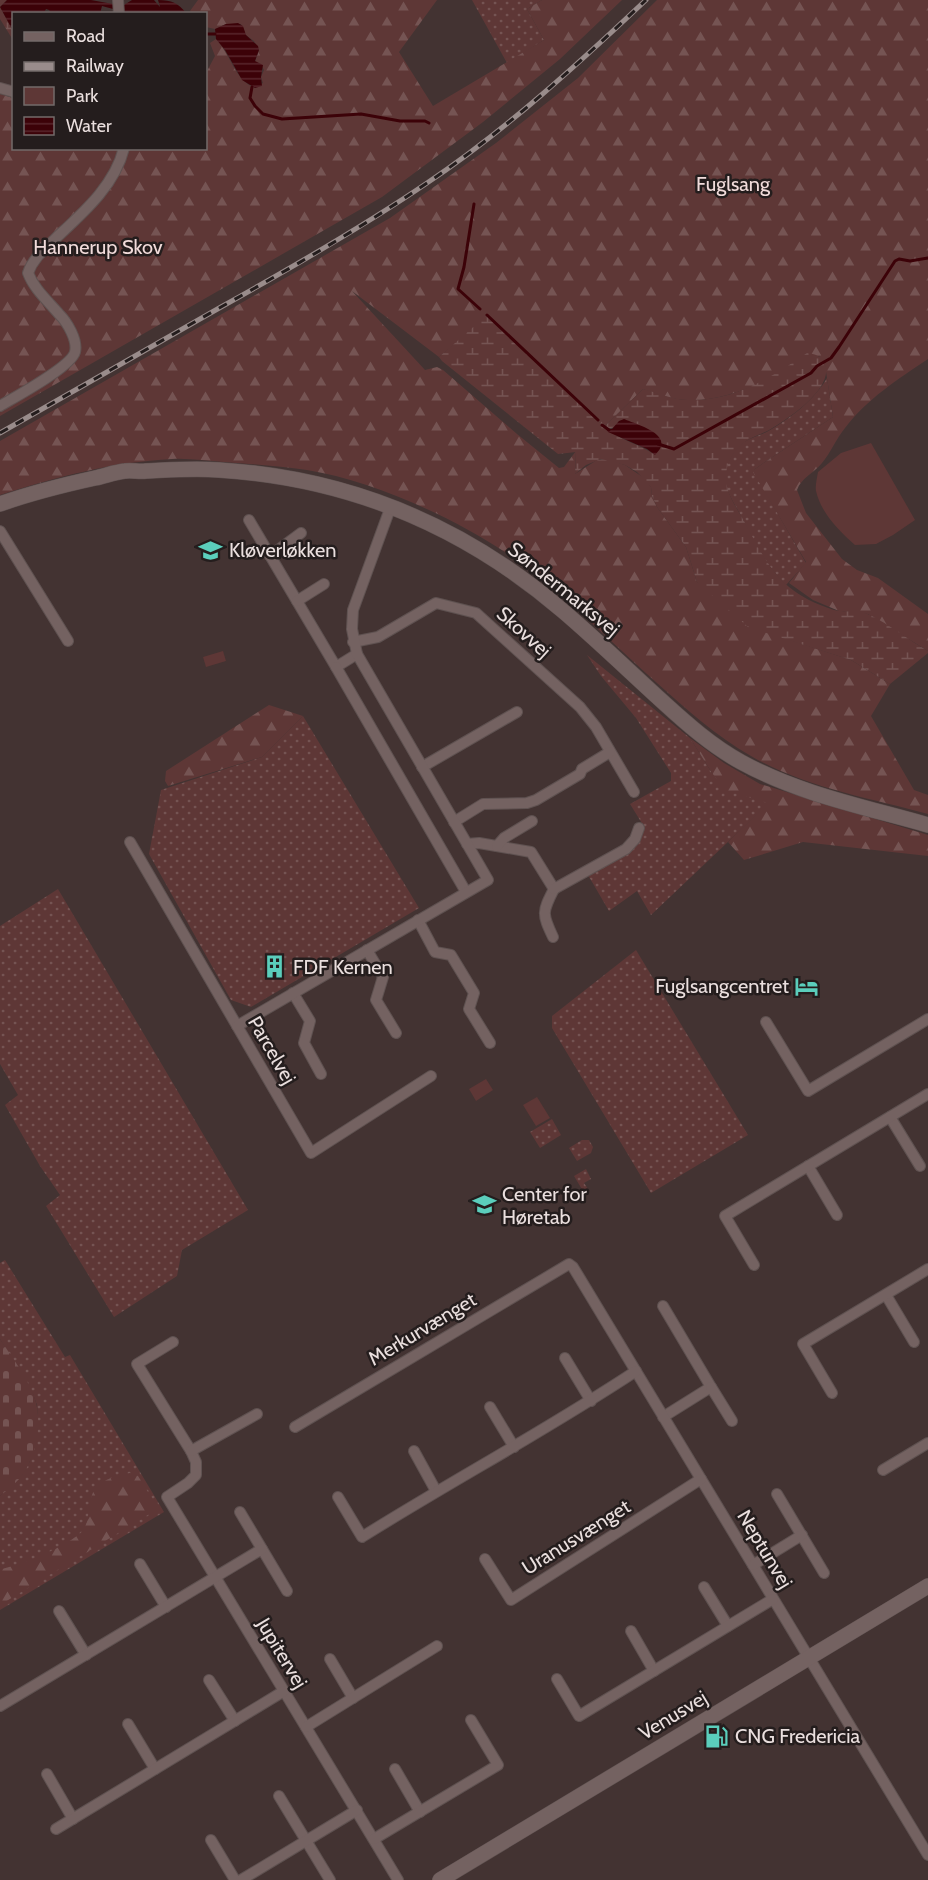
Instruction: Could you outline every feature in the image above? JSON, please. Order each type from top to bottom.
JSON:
[{"type":"street","points":[[0,406],[58,370],[70,361],[75,353],[75,344],[61,315],[39,292],[28,273],[39,254],[74,221],[116,173],[123,150]]},
{"type":"street","name":"Søndermarksvej","points":[[0,504],[61,485],[125,471],[178,469],[218,470],[295,479],[359,495],[391,506],[456,536],[523,578],[565,612],[692,729],[741,762],[797,787],[928,825]]},
{"type":"street","points":[[237,1026],[488,880],[357,654],[352,629],[353,610],[391,506]]},
{"type":"street","points":[[249,520],[466,892]]},
{"type":"street","points":[[0,531],[68,641]]},
{"type":"street","points":[[270,556],[302,533]]},
{"type":"street","points":[[297,601],[324,584]]},
{"type":"street","name":"Skovvej","points":[[354,642],[378,638],[436,603],[476,614],[580,706],[596,727],[634,792]]},
{"type":"street","points":[[336,668],[357,654]]},
{"type":"street","points":[[422,767],[517,712]]},
{"type":"street","points":[[454,822],[483,804],[527,803],[536,800],[580,774],[582,769],[610,752]]},
{"type":"street","points":[[497,846],[504,838],[532,821]]},
{"type":"street","points":[[553,937],[544,909],[554,889],[626,849],[635,838],[639,828]]},
{"type":"street","name":"Parcelvej","points":[[130,842],[311,1153],[431,1076]]},
{"type":"street","points":[[467,844],[479,843],[531,852],[554,889]]},
{"type":"street","points":[[418,920],[435,952],[451,955],[474,993],[469,1009],[490,1043]]},
{"type":"street","points":[[367,950],[383,977],[376,1000],[396,1033]]},
{"type":"street","points":[[293,993],[310,1021],[303,1043],[321,1074]]},
{"type":"street","points":[[766,1022],[808,1091],[928,1019]]},
{"type":"street","points":[[754,1265],[725,1216],[928,1094]]},
{"type":"street","points":[[890,1117],[920,1166]]},
{"type":"street","points":[[808,1166],[837,1215]]},
{"type":"street","name":"Neptunvej","points":[[569,1264],[573,1267],[928,1855]]},
{"type":"street","name":"Merkurvænget","points":[[295,1427],[569,1264]]},
{"type":"street","points":[[831,1393],[802,1344],[928,1269]]},
{"type":"street","points":[[886,1295],[914,1342]]},
{"type":"street","points":[[663,1306],[732,1421]]},
{"type":"street","name":"Jupitervej","points":[[173,1342],[137,1364],[196,1462],[196,1475],[167,1497],[398,1880]]},
{"type":"street","points":[[565,1358],[591,1401]]},
{"type":"street","points":[[338,1497],[362,1537],[591,1401],[636,1371]]},
{"type":"street","points":[[663,1417],[711,1387]]},
{"type":"street","points":[[490,1407],[513,1447]]},
{"type":"street","points":[[191,1451],[257,1414]]},
{"type":"street","points":[[883,1470],[928,1443]]},
{"type":"street","points":[[414,1451],[436,1491]]},
{"type":"street","name":"Uranusvænget","points":[[485,1559],[511,1600],[701,1479]]},
{"type":"street","points":[[777,1494],[824,1573]]},
{"type":"street","points":[[240,1512],[287,1591]]},
{"type":"street","points":[[753,1565],[802,1535]]},
{"type":"street","points":[[1,1702],[86,1655],[262,1549]]},
{"type":"street","points":[[140,1564],[166,1607]]},
{"type":"street","points":[[704,1587],[728,1626]]},
{"type":"street","name":"Venusvej","points":[[440,1880],[928,1587]]},
{"type":"street","points":[[557,1679],[579,1716],[773,1599]]},
{"type":"street","points":[[59,1611],[86,1655]]},
{"type":"street","points":[[631,1631],[654,1671]]},
{"type":"street","points":[[306,1727],[437,1646]]},
{"type":"street","points":[[330,1659],[353,1698]]},
{"type":"street","points":[[209,1680],[235,1721]]},
{"type":"street","points":[[56,1829],[284,1691]]},
{"type":"street","points":[[374,1839],[498,1765],[471,1720]]},
{"type":"street","points":[[128,1724],[155,1769]]},
{"type":"street","points":[[394,1769],[420,1812]]},
{"type":"street","points":[[46,1774],[73,1819]]},
{"type":"street","points":[[279,1796],[330,1880]]},
{"type":"street","points":[[242,1880],[357,1810]]},
{"type":"street","points":[[211,1840],[235,1880]]},
{"type":"green space","points":[[0,0],[7,0],[0,7]]},
{"type":"green space","name":"Hannerup Skov","points":[[198,0],[437,0],[399,52],[433,106],[544,40],[527,9],[542,0],[622,0],[560,59],[483,122],[382,197],[0,416],[0,94],[12,98],[12,150],[207,150],[207,71],[215,56],[210,43],[216,39],[237,73],[255,88],[263,83],[261,77],[264,70],[261,64],[255,62],[259,50],[254,41],[246,35],[241,24],[226,24],[215,29],[207,27],[207,12],[190,11]]},
{"type":"green space","points":[[472,0],[542,0],[527,9],[544,40],[507,63]]},
{"type":"green space","name":"Fuglsang","points":[[657,0],[928,0],[928,359],[883,390],[863,408],[842,432],[822,463],[801,482],[797,490],[806,513],[842,559],[857,570],[878,578],[928,614],[928,651],[868,614],[839,611],[813,600],[789,583],[806,562],[753,472],[833,417],[825,365],[819,356],[755,385],[722,396],[682,400],[643,389],[604,427],[488,316],[439,357],[352,291],[425,370],[437,367],[443,370],[559,468],[564,467],[576,451],[575,474],[597,460],[606,459],[625,465],[644,478],[651,487],[657,507],[686,547],[697,582],[790,640],[851,660],[890,684],[871,716],[914,790],[928,795],[928,814],[815,784],[771,767],[751,756],[690,712],[552,588],[513,557],[487,540],[428,509],[366,485],[307,470],[178,459],[106,467],[63,476],[0,495],[0,441],[390,218],[496,143],[578,78]]},
{"type":"green space","points":[[0,7],[12,29],[12,38],[0,19]]},
{"type":"green space","points":[[487,315],[604,427],[643,389],[682,400],[720,397],[766,379],[807,353],[818,356],[825,364],[826,373],[823,383],[800,409],[770,429],[746,441],[736,451],[726,472],[729,494],[769,565],[789,587],[801,596],[834,610],[870,615],[928,653],[890,684],[851,660],[748,627],[697,582],[686,547],[657,507],[651,487],[637,472],[625,465],[601,459],[586,465],[575,474],[576,452],[558,454],[439,357]],"holes":[[[619,421],[655,455],[618,437],[607,429],[615,427]]]},
{"type":"green space","points":[[827,378],[833,417],[765,462],[754,472],[806,563],[786,585],[755,544],[728,492],[725,472],[740,445],[770,430],[794,414],[809,401]]},
{"type":"green space","points":[[871,443],[915,520],[876,544],[855,545],[826,514],[818,499],[816,482],[818,472],[841,453]]},
{"type":"green space","points":[[223,651],[226,661],[206,667],[203,657]]},
{"type":"green space","points":[[587,655],[690,738],[712,773],[769,803],[651,915],[637,891],[609,911],[588,875],[632,849],[643,825],[630,804],[671,781],[671,773],[636,718],[601,676]]},
{"type":"green space","points":[[269,705],[303,716],[262,757],[168,786],[165,781],[166,771]]},
{"type":"green space","points":[[303,716],[419,908],[251,1007],[231,1000],[149,854],[161,790],[262,757]]},
{"type":"green space","points":[[690,738],[724,763],[760,784],[928,835],[928,856],[803,842],[744,860],[728,842],[768,803],[727,791],[712,773]]},
{"type":"green space","points":[[58,889],[248,1210],[182,1250],[177,1276],[114,1317],[46,1206],[60,1195],[40,1166],[5,1105],[18,1095],[0,1064],[0,926]]},
{"type":"green space","points":[[636,950],[748,1135],[651,1193],[552,1028],[552,1016]]},
{"type":"green space","points":[[486,1079],[493,1090],[476,1101],[469,1089]]},
{"type":"green space","points":[[537,1097],[550,1118],[536,1126],[523,1105]]},
{"type":"green space","points":[[552,1119],[561,1135],[540,1148],[530,1132]]},
{"type":"green space","points":[[582,1140],[589,1140],[593,1147],[591,1153],[577,1161],[569,1148]]},
{"type":"green space","points":[[586,1169],[591,1179],[584,1183],[588,1189],[583,1191],[574,1176]]},
{"type":"green space","points":[[5,1260],[65,1357],[70,1355],[164,1512],[0,1610],[0,1496],[22,1475],[30,1461],[38,1419],[33,1394],[0,1339],[0,1263]]},
{"type":"green space","points":[[0,1339],[31,1389],[37,1406],[38,1427],[35,1448],[27,1468],[19,1480],[0,1496]]},
{"type":"green space","points":[[130,1473],[138,1476],[158,1508],[0,1605],[0,1569],[45,1554],[78,1535],[86,1524],[91,1499],[96,1488],[116,1476]]},
{"type":"water","points":[[7,0],[91,0],[113,4],[113,9],[102,6],[100,12],[50,12],[46,9],[44,12],[12,12],[12,29],[0,7]]},
{"type":"water","points":[[132,0],[154,0],[160,7],[158,0],[171,1],[185,12],[123,12],[124,5]]},
{"type":"water","points":[[238,23],[243,26],[246,35],[258,46],[255,61],[263,65],[262,86],[255,88],[242,80],[216,39],[215,29],[226,24]]},
{"type":"water","points":[[624,419],[659,436],[661,448],[655,455],[647,449],[608,432],[606,429],[612,429]]},
{"type":"waterway","points":[[207,34],[215,34]]},
{"type":"waterway","points":[[252,87],[250,98],[255,106],[263,114],[282,119],[361,114],[400,121],[429,123]]},
{"type":"waterway","points":[[474,204],[464,267],[458,289],[480,309]]},
{"type":"waterway","points":[[658,444],[674,449],[811,373],[817,366],[831,358],[895,261],[928,258]]},
{"type":"waterway","points":[[487,315],[598,420]]},
{"type":"waterway","points":[[602,425],[609,430]]},
{"type":"railway","points":[[0,433],[300,262],[427,183],[513,119],[646,0]]},
{"type":"place","name":"Kløverløkken","points":[[211,550]]},
{"type":"place","name":"FDF Kernen","points":[[275,967]]},
{"type":"place","name":"Fuglsangcentret","points":[[807,986]]},
{"type":"place","name":"Center for Høretab","points":[[484,1205]]},
{"type":"place","name":"CNG Fredericia","points":[[717,1736]]}]
